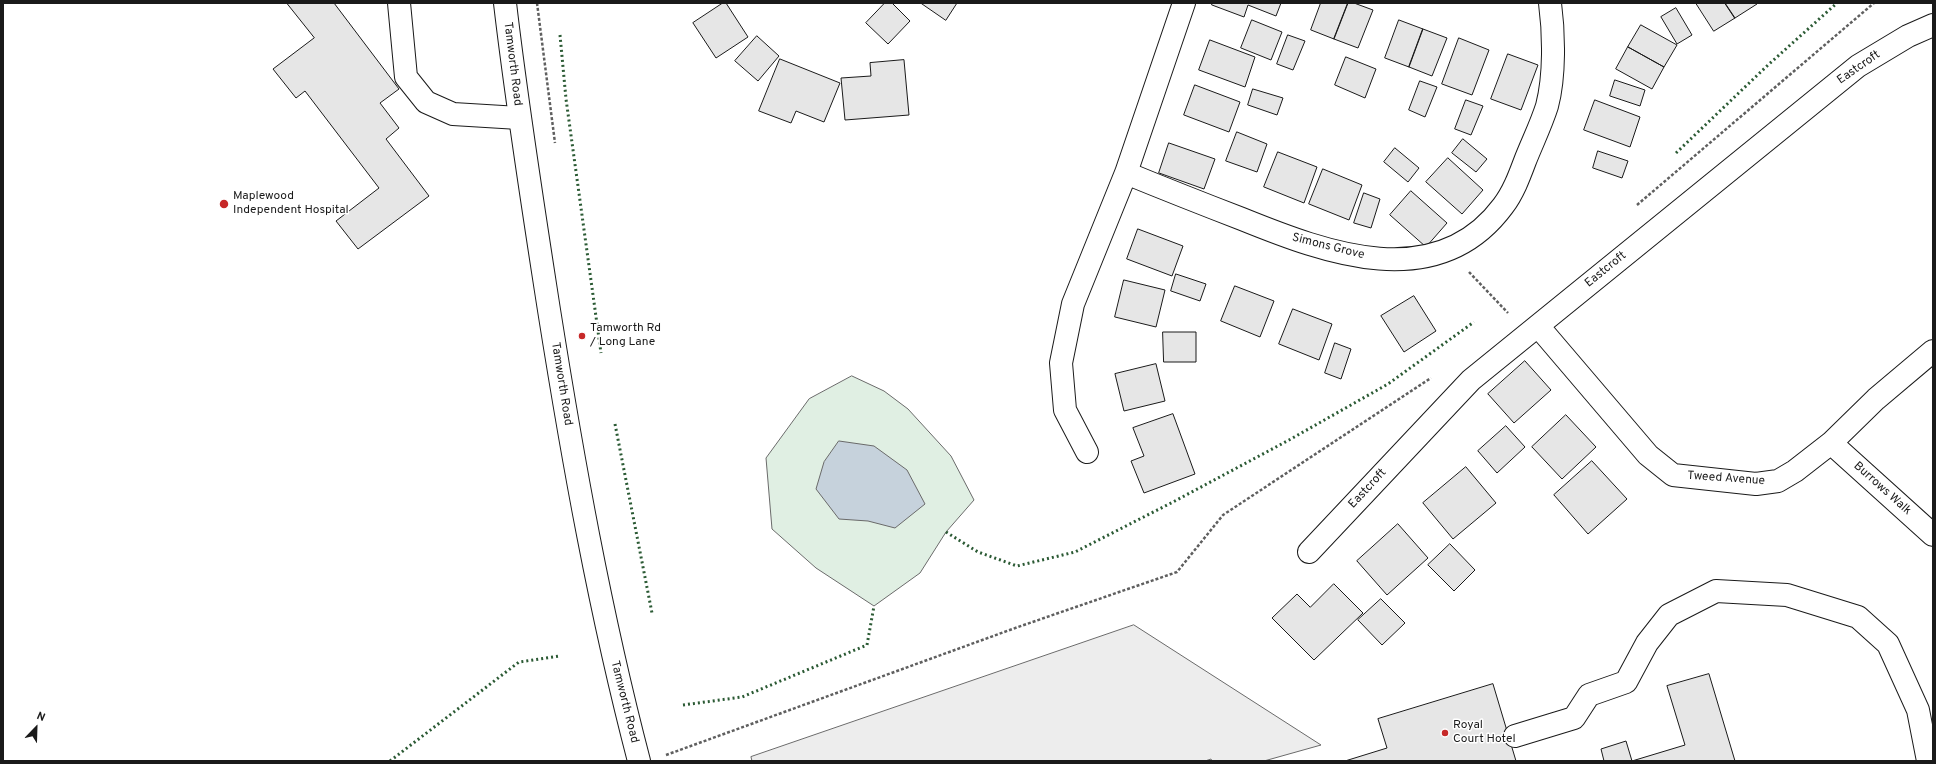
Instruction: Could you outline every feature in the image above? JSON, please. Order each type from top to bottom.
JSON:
[{"type":"street","points":[[399,3],[406,77],[426,102],[454,114],[519,118]]},
{"type":"street","name":"Tamworth Road","points":[[505,3],[519,118],[560,380],[586,530],[621,691],[639,761]]},
{"type":"street","points":[[1087,452],[1065,410],[1061,363],[1073,304],[1126,173],[1184,3]]},
{"type":"street","name":"Simons Grove","points":[[1126,173],[1291,239],[1360,257],[1413,260],[1435,255],[1448,250],[1476,234],[1491,221],[1504,206],[1514,189],[1547,105],[1552,51],[1550,3]]},
{"type":"street","name":"Eastcroft","points":[[1309,552],[1471,380],[1858,66],[1908,36],[1933,25]]},
{"type":"street","name":"Tweed Avenue","points":[[1538,326],[1648,455],[1673,475],[1756,484],[1778,481],[1795,471],[1831,443],[1876,399],[1933,351]]},
{"type":"street","name":"Burrows Walk","points":[[1831,443],[1933,535]]},
{"type":"street","points":[[1515,736],[1574,718],[1589,695],[1626,682],[1647,643],[1669,615],[1716,591],[1787,595],[1858,617],[1888,644],[1918,710],[1928,761]]},
{"type":"path","points":[[1635,207],[1874,3]]},
{"type":"path","points":[[1448,250],[1510,316]]},
{"type":"path","points":[[663,756],[1018,627],[1177,572],[1223,515],[1436,375]]},
{"type":"green space","points":[[852,376],[884,391],[908,409],[951,456],[974,500],[946,532],[920,573],[874,606],[816,568],[772,529],[766,458],[809,399]]},
{"type":"shaded area","points":[[839,441],[874,446],[907,470],[925,504],[895,528],[868,521],[839,519],[816,489],[824,462]]},
{"type":"shaded area","points":[[1134,625],[1321,745],[1264,761],[1212,761],[1211,759],[1205,761],[752,761],[751,757]]},
{"type":"building","points":[[287,3],[334,3],[399,89],[380,103],[399,128],[386,139],[429,196],[358,249],[336,221],[379,188],[305,91],[296,98],[273,69],[314,38]]},
{"type":"building","points":[[723,3],[726,3],[748,37],[716,58],[693,23]]},
{"type":"building","points":[[885,3],[892,3],[910,21],[888,44],[866,23]]},
{"type":"building","points":[[921,3],[957,3],[946,20]]},
{"type":"building","points":[[1212,3],[1281,3],[1276,16],[1248,5],[1244,17],[1212,5]]},
{"type":"building","points":[[1321,3],[1348,3],[1334,39],[1311,30]]},
{"type":"building","points":[[1348,3],[1354,3],[1373,10],[1358,48],[1334,39]]},
{"type":"building","points":[[1696,3],[1725,3],[1735,18],[1714,31]]},
{"type":"building","points":[[1725,3],[1756,3],[1757,4],[1735,18]]},
{"type":"building","points":[[1676,8],[1692,35],[1677,44],[1661,17]]},
{"type":"building","points":[[1252,20],[1282,32],[1271,60],[1241,48]]},
{"type":"building","points":[[1399,20],[1423,29],[1409,67],[1385,58]]},
{"type":"building","points":[[1641,25],[1677,45],[1664,67],[1628,47]]},
{"type":"building","points":[[1423,29],[1447,38],[1432,76],[1409,67]]},
{"type":"building","points":[[1288,35],[1305,41],[1293,70],[1277,64]]},
{"type":"building","points":[[757,36],[779,56],[758,81],[735,61]]},
{"type":"building","points":[[1459,38],[1489,50],[1472,95],[1442,84]]},
{"type":"building","points":[[1210,40],[1255,57],[1245,87],[1199,70]]},
{"type":"building","points":[[1628,47],[1664,67],[1652,89],[1616,69]]},
{"type":"building","points":[[1508,54],[1538,65],[1521,110],[1491,99]]},
{"type":"building","points":[[1346,57],[1376,69],[1365,98],[1335,85]]},
{"type":"building","points":[[780,59],[840,83],[824,122],[796,111],[791,123],[759,111]]},
{"type":"building","points":[[904,60],[909,115],[845,120],[841,78],[871,76],[870,63]]},
{"type":"building","points":[[1615,80],[1645,90],[1640,106],[1610,96]]},
{"type":"building","points":[[1420,81],[1437,87],[1425,117],[1409,110]]},
{"type":"building","points":[[1195,85],[1240,102],[1229,132],[1184,115]]},
{"type":"building","points":[[1253,89],[1283,98],[1277,115],[1248,105]]},
{"type":"building","points":[[1466,100],[1483,106],[1471,135],[1455,129]]},
{"type":"building","points":[[1595,100],[1640,117],[1630,147],[1584,130]]},
{"type":"building","points":[[1237,132],[1267,144],[1257,172],[1226,161]]},
{"type":"building","points":[[1463,139],[1487,159],[1476,172],[1452,153]]},
{"type":"building","points":[[1169,143],[1215,159],[1204,189],[1159,173]]},
{"type":"building","points":[[1395,148],[1419,168],[1408,182],[1384,162]]},
{"type":"building","points":[[1598,151],[1628,161],[1622,178],[1593,168]]},
{"type":"building","points":[[1278,152],[1317,167],[1304,203],[1264,187]]},
{"type":"building","points":[[1448,158],[1483,190],[1462,214],[1426,182]]},
{"type":"building","points":[[1323,169],[1362,185],[1349,220],[1309,204]]},
{"type":"building","points":[[1411,191],[1447,223],[1426,247],[1390,215]]},
{"type":"building","points":[[1364,193],[1380,199],[1371,228],[1354,223]]},
{"type":"building","points":[[1138,229],[1183,246],[1172,276],[1127,259]]},
{"type":"building","points":[[1176,274],[1206,284],[1200,301],[1171,291]]},
{"type":"building","points":[[1124,280],[1165,290],[1156,327],[1115,317]]},
{"type":"building","points":[[1235,286],[1274,301],[1260,337],[1221,321]]},
{"type":"building","points":[[1414,296],[1436,331],[1404,352],[1381,316]]},
{"type":"building","points":[[1293,309],[1332,324],[1319,360],[1279,344]]},
{"type":"building","points":[[1163,332],[1196,332],[1196,362],[1164,362]]},
{"type":"building","points":[[1335,343],[1351,349],[1341,379],[1325,373]]},
{"type":"building","points":[[1525,361],[1551,390],[1514,423],[1488,394]]},
{"type":"building","points":[[1156,364],[1165,401],[1124,411],[1115,374]]},
{"type":"building","points":[[1173,414],[1195,474],[1144,493],[1131,461],[1144,456],[1133,428]]},
{"type":"building","points":[[1566,415],[1596,447],[1562,479],[1532,447]]},
{"type":"building","points":[[1506,426],[1525,447],[1497,473],[1478,451]]},
{"type":"building","points":[[1592,461],[1627,499],[1588,534],[1554,495]]},
{"type":"building","points":[[1466,467],[1496,503],[1453,539],[1423,503]]},
{"type":"building","points":[[1398,524],[1428,558],[1387,595],[1357,561]]},
{"type":"building","points":[[1450,544],[1475,570],[1454,591],[1428,565]]},
{"type":"building","points":[[1334,584],[1363,613],[1314,660],[1272,618],[1297,594],[1310,607]]},
{"type":"building","points":[[1381,599],[1405,623],[1382,645],[1358,620]]},
{"type":"building","points":[[1709,674],[1735,761],[1632,761],[1685,745],[1667,686]]},
{"type":"building","name":"Royal Court Hotel","points":[[1493,684],[1516,761],[1345,761],[1387,748],[1378,719]]},
{"type":"building","points":[[1626,741],[1632,761],[1604,761],[1601,749]]},
{"type":"hedge","points":[[1676,153],[1768,65],[1837,3]]},
{"type":"hedge","points":[[560,35],[566,99],[601,353]]},
{"type":"hedge","points":[[946,532],[978,552],[1017,566],[1075,552],[1289,440],[1388,384],[1474,322]]},
{"type":"hedge","points":[[615,424],[652,613]]},
{"type":"hedge","points":[[683,705],[742,697],[867,645],[874,606]]},
{"type":"hedge","points":[[390,761],[519,662],[560,656]]},
{"type":"place","name":"Maplewood Independent Hospital","points":[[224,204]]},
{"type":"place","name":"Tamworth Rd / Long Lane","points":[[582,336]]},
{"type":"place","name":"Royal Court Hotel","points":[[1445,733]]}]
